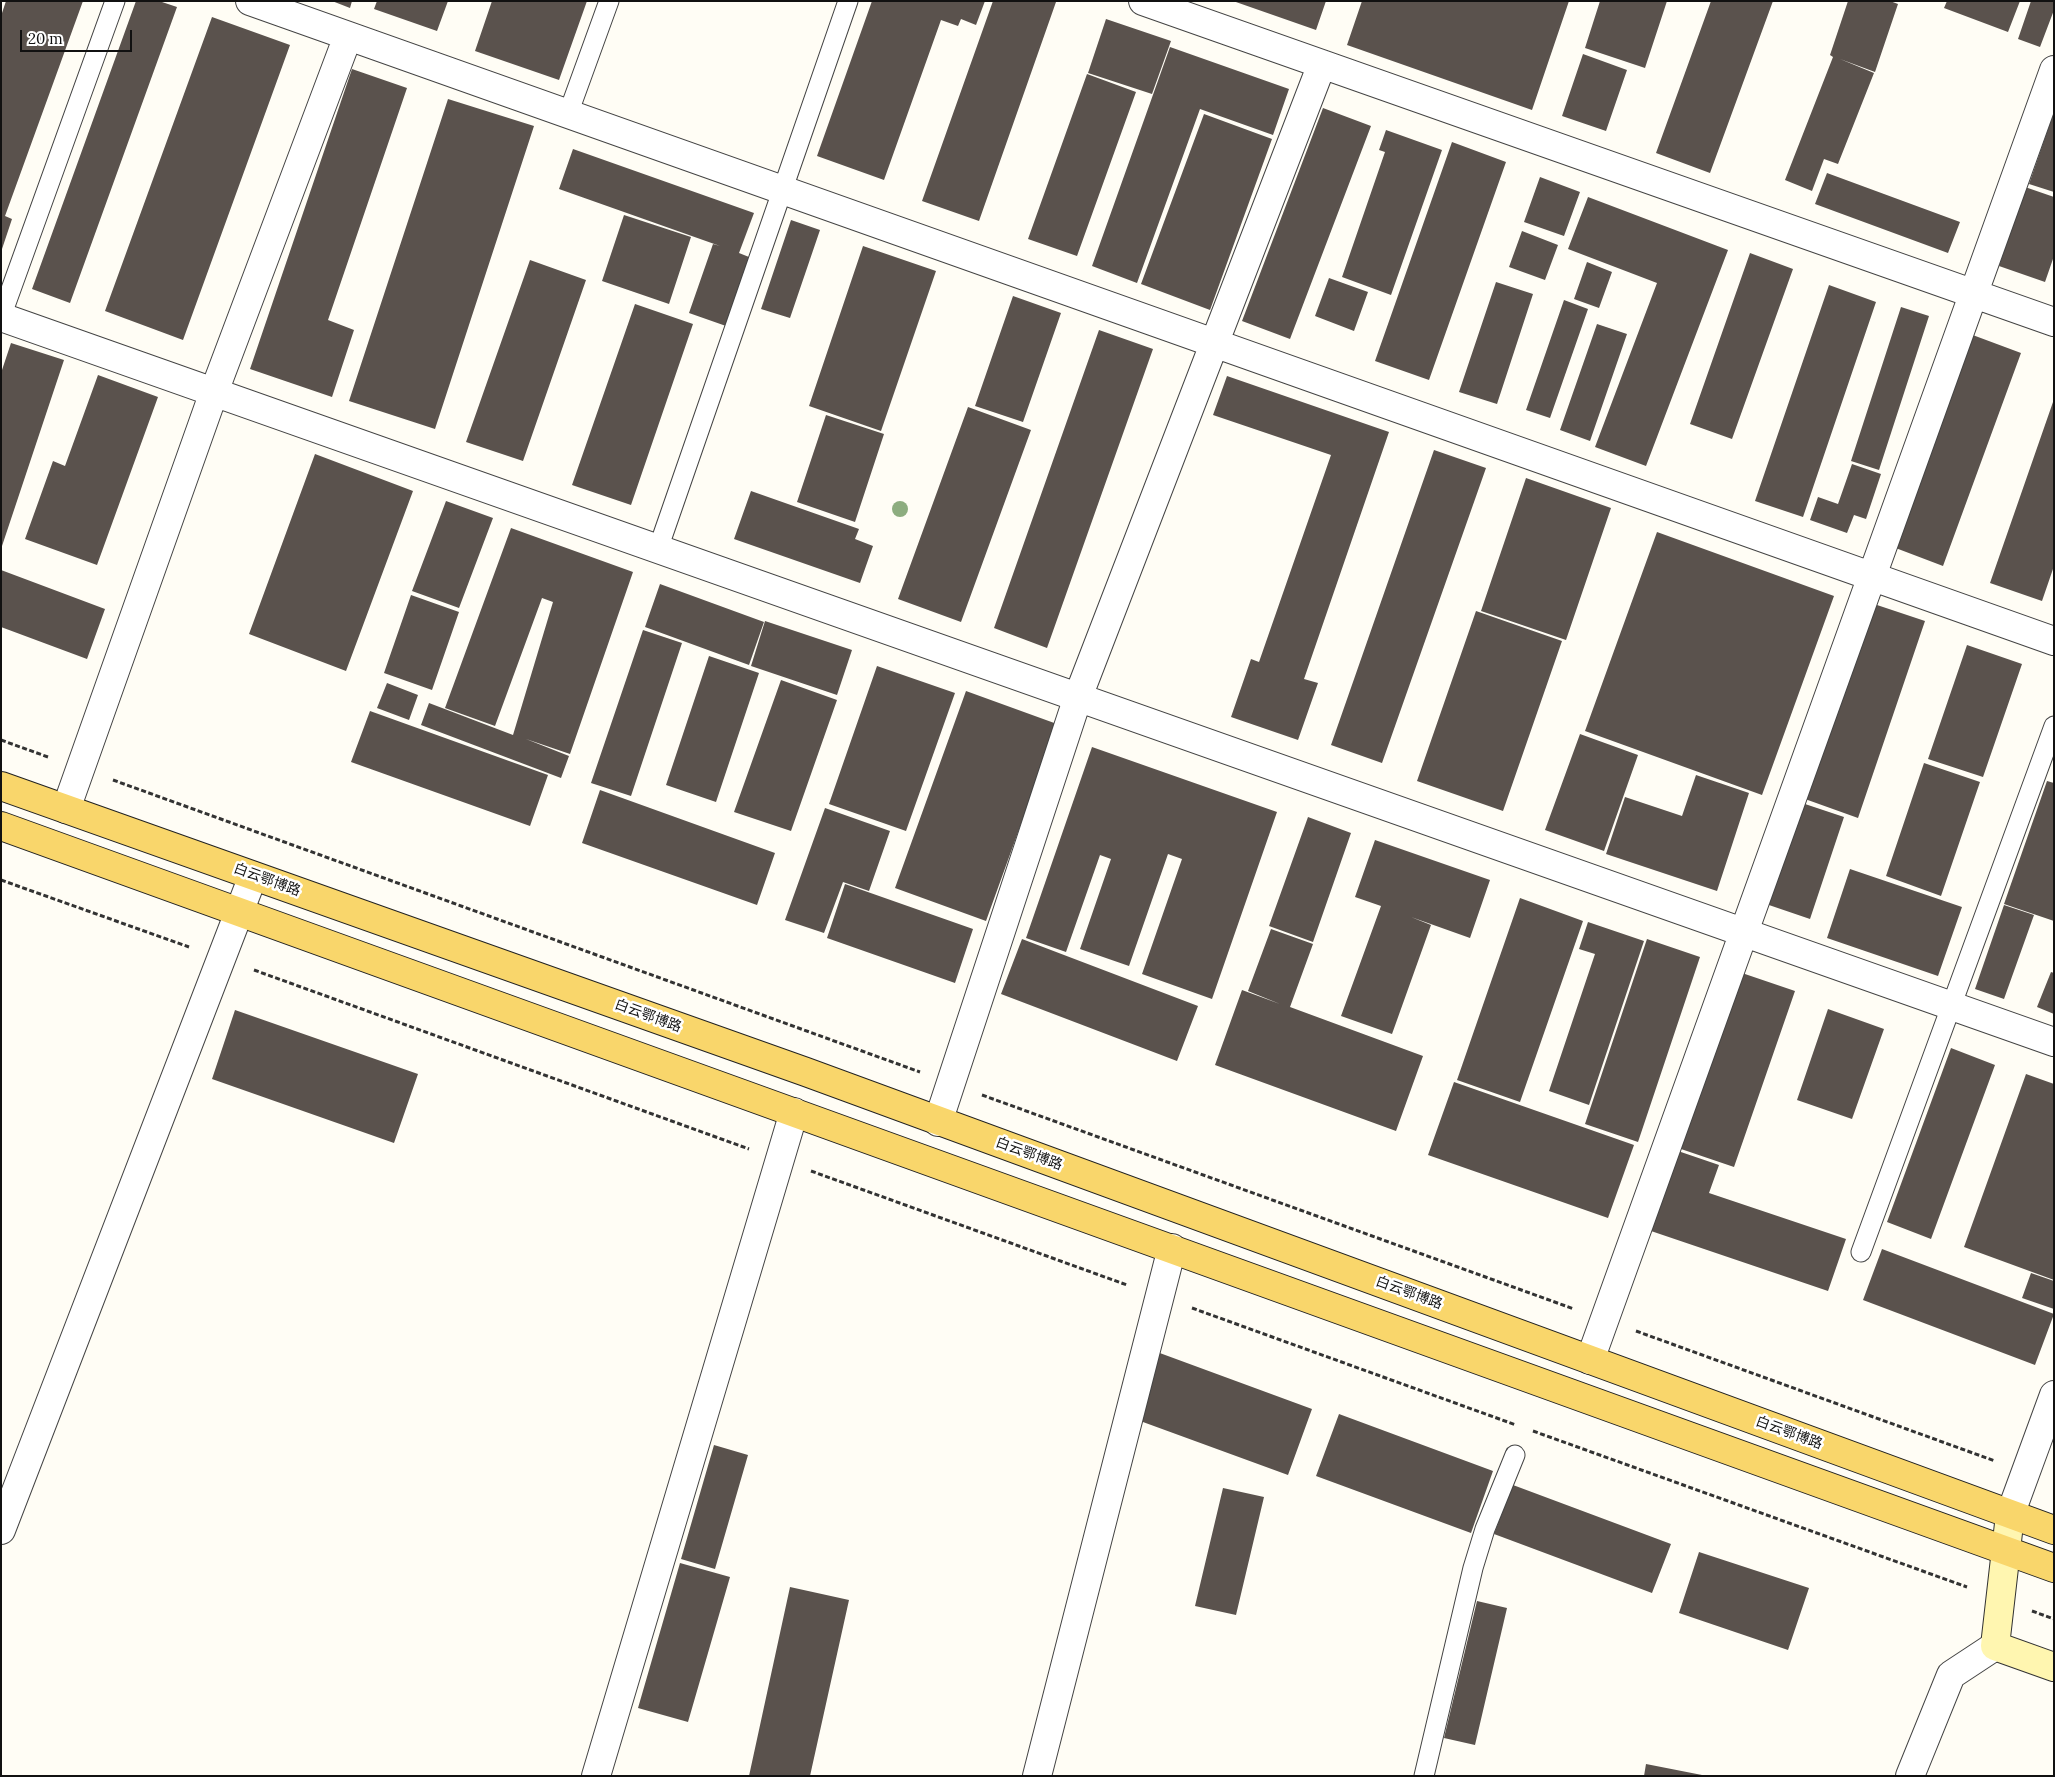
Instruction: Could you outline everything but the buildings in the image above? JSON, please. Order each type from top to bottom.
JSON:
[{"type":"main road","name":"白云鄂博路","points":[[1,786],[787,1065],[2054,1530]]},
{"type":"main road","points":[[1,826],[2054,1568]]},
{"type":"street","points":[[250,1],[2054,641]]},
{"type":"street","points":[[1143,1],[2054,322]]},
{"type":"street","points":[[66,809],[214,392],[348,36]]},
{"type":"street","points":[[938,1122],[1078,697],[1216,344],[1322,64]]},
{"type":"street","points":[[1590,1360],[2054,70]]},
{"type":"street","points":[[1,317],[2054,1042]]},
{"type":"street","points":[[1,1530],[253,876]]},
{"type":"street","points":[[596,1776],[794,1112]]},
{"type":"street","points":[[1037,1776],[1172,1248]]},
{"type":"street","points":[[1995,1646],[2010,1515],[2054,1395]]},
{"type":"street","points":[[1995,1646],[2054,1667]]},
{"type":"street","points":[[1910,1776],[1951,1675],[1995,1646]]},
{"type":"lane","points":[[1,317],[115,1]]},
{"type":"lane","points":[[568,114],[609,1]]},
{"type":"lane","points":[[658,549],[848,1]]},
{"type":"lane","points":[[1861,1252],[2054,726]]},
{"type":"lane","points":[[1424,1776],[1475,1560],[1484,1529],[1515,1455]]},
{"type":"path","points":[[1,740],[2026,1472]]},
{"type":"path","points":[[1,880],[2054,1619]]}]
